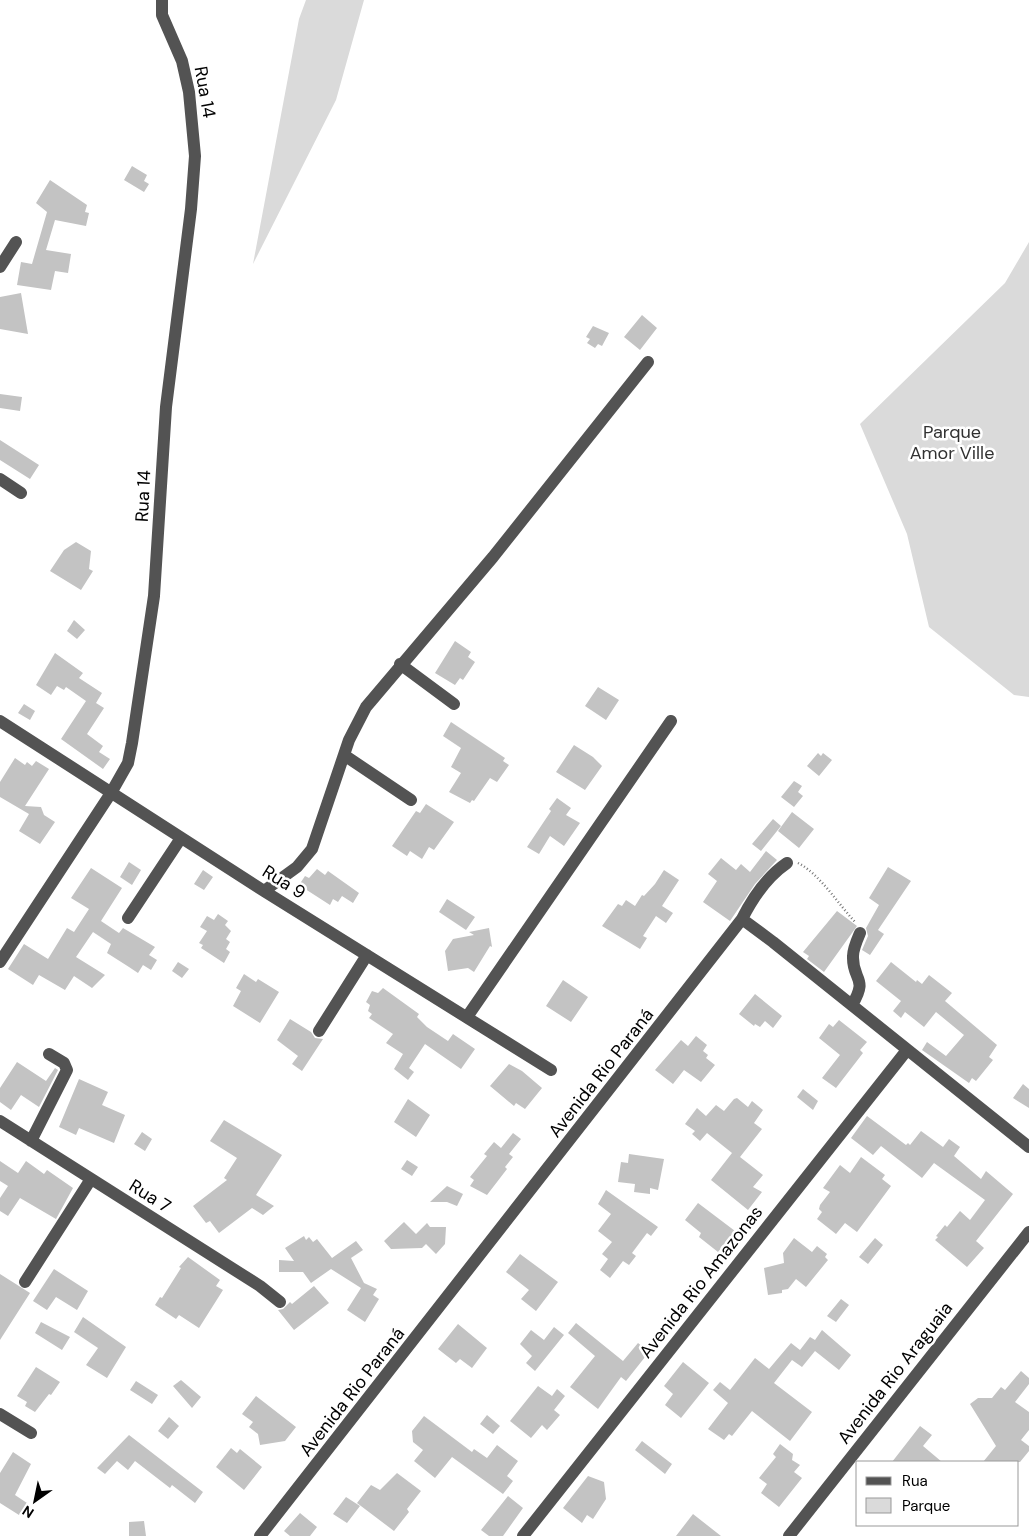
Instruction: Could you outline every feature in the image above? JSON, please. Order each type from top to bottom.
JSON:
[{"type":"street","name":"Rua 14","points":[[0,962],[111,793],[128,762],[132,743],[154,596],[166,407],[191,210],[195,156],[189,92],[182,61],[162,15],[162,0]]},
{"type":"street","points":[[0,267],[16,242]]},
{"type":"street","points":[[264,891],[297,867],[312,849],[344,755],[359,718],[400,664],[493,557],[648,362]]},
{"type":"street","points":[[0,479],[21,493]]},
{"type":"street","points":[[400,664],[454,704]]},
{"type":"street","name":"Rua 9","points":[[0,721],[264,891],[552,1070]]},
{"type":"street","points":[[467,1017],[671,721]]},
{"type":"street","points":[[344,755],[411,800]]},
{"type":"street","points":[[128,918],[181,838]]},
{"type":"street","name":"Avenida Rio Paraná","points":[[260,1536],[742,919],[749,905],[776,870],[787,863]]},
{"type":"street","points":[[742,919],[1029,1147]]},
{"type":"street","points":[[852,1005],[861,985],[853,956],[860,933]]},
{"type":"street","points":[[319,1031],[367,955]]},
{"type":"street","name":"Avenida Rio Amazonas","points":[[523,1536],[907,1050]]},
{"type":"street","points":[[32,1141],[67,1070],[64,1063],[49,1054]]},
{"type":"street","name":"Rua 7","points":[[0,1121],[260,1286],[280,1302]]},
{"type":"street","points":[[25,1282],[91,1179]]},
{"type":"street","name":"Avenida Rio Araguaia","points":[[789,1536],[1029,1232]]},
{"type":"street","points":[[0,1414],[31,1433]]},
{"type":"path","points":[[787,863],[798,863],[811,871],[859,926],[860,933]]},
{"type":"green space","points":[[306,0],[364,0],[336,100],[253,264],[299,19]]},
{"type":"green space","name":"Parque Amor Ville","points":[[1029,242],[1029,697],[1014,695],[929,627],[907,534],[860,424],[1005,283]]},
{"type":"building","points":[[132,166],[147,175],[144,181],[149,184],[144,192],[124,180]]},
{"type":"building","points":[[50,180],[87,205],[85,212],[89,213],[86,226],[55,220],[46,250],[71,254],[68,273],[55,271],[51,290],[17,285],[21,262],[32,264],[47,212],[36,203]]},
{"type":"building","points":[[21,293],[28,334],[0,329],[0,297]]},
{"type":"building","points":[[642,315],[657,328],[640,350],[624,337]]},
{"type":"building","points":[[593,326],[609,333],[602,346],[598,344],[595,348],[587,343],[590,339],[586,337]]},
{"type":"building","points":[[0,394],[22,397],[20,411],[0,408]]},
{"type":"building","points":[[0,440],[39,465],[30,479],[0,460]]},
{"type":"building","points":[[76,542],[91,551],[89,569],[93,571],[81,590],[50,571],[64,550]]},
{"type":"building","points":[[74,620],[85,630],[77,639],[67,631]]},
{"type":"building","points":[[455,641],[471,652],[468,657],[475,662],[463,680],[460,678],[455,685],[435,673]]},
{"type":"building","points":[[55,653],[83,673],[79,678],[102,693],[96,703],[104,708],[87,734],[103,746],[99,752],[110,759],[103,769],[61,739],[86,701],[66,687],[64,690],[57,686],[51,695],[36,685]]},
{"type":"building","points":[[598,687],[619,700],[606,720],[585,706]]},
{"type":"building","points":[[24,704],[35,711],[30,720],[18,713]]},
{"type":"building","points":[[451,722],[505,758],[503,761],[509,765],[497,782],[490,778],[474,801],[472,800],[470,803],[449,792],[461,773],[451,767],[461,748],[443,736]]},
{"type":"building","points":[[574,745],[593,757],[602,766],[585,790],[556,772]]},
{"type":"building","points":[[818,753],[821,756],[823,753],[832,760],[819,776],[807,766]]},
{"type":"building","points":[[15,758],[25,765],[27,762],[32,766],[36,761],[49,769],[25,806],[41,807],[44,815],[55,822],[40,844],[19,831],[29,814],[0,797],[0,782]]},
{"type":"building","points":[[794,781],[802,786],[798,792],[803,796],[794,807],[781,797]]},
{"type":"building","points":[[557,798],[571,808],[566,815],[580,823],[564,846],[550,836],[539,854],[527,847],[551,811],[549,809]]},
{"type":"building","points":[[426,804],[454,822],[434,850],[429,847],[422,859],[410,851],[407,856],[392,846],[416,811],[420,813]]},
{"type":"building","points":[[792,812],[814,829],[799,848],[778,831]]},
{"type":"building","points":[[773,819],[781,826],[761,851],[752,844]]},
{"type":"building","points":[[766,851],[777,860],[755,884],[730,921],[703,902],[717,881],[708,874],[721,858],[736,870],[741,864],[750,872]]},
{"type":"building","points":[[129,862],[141,870],[132,885],[120,877]]},
{"type":"building","points":[[888,867],[911,881],[878,930],[884,934],[870,955],[862,950],[868,936],[866,928],[879,905],[869,898]]},
{"type":"building","points":[[91,868],[122,888],[101,921],[119,933],[123,928],[155,947],[149,955],[157,960],[151,970],[143,965],[138,973],[107,953],[111,944],[93,932],[76,957],[105,975],[92,988],[74,976],[65,990],[39,975],[33,985],[8,969],[24,944],[48,959],[67,928],[74,932],[89,909],[71,898]]},
{"type":"building","points":[[317,869],[325,875],[328,871],[359,893],[353,903],[342,896],[338,902],[333,899],[330,905],[299,885],[305,876],[309,878]]},
{"type":"building","points":[[203,870],[213,877],[204,890],[194,884]]},
{"type":"building","points":[[664,870],[679,880],[662,906],[673,913],[666,923],[656,916],[643,936],[647,938],[640,949],[602,926],[618,904],[622,906],[626,900],[635,906],[642,895],[644,896],[655,884]]},
{"type":"building","points":[[447,899],[475,917],[466,930],[439,912]]},
{"type":"building","points":[[837,911],[857,926],[824,972],[807,959],[809,956],[803,952]]},
{"type":"building","points":[[218,914],[228,921],[225,925],[231,931],[226,939],[230,942],[226,949],[230,952],[224,963],[201,948],[203,945],[199,943],[207,931],[200,927],[207,916],[214,920]]},
{"type":"building","points":[[489,928],[492,947],[490,946],[474,972],[468,968],[448,971],[445,951],[453,939],[474,935],[469,932]]},
{"type":"building","points":[[178,962],[189,969],[182,978],[172,971]]},
{"type":"building","points":[[891,962],[916,982],[917,980],[922,984],[929,975],[952,993],[945,1001],[997,1045],[989,1057],[993,1060],[976,1081],[972,1078],[969,1083],[922,1050],[927,1042],[946,1056],[964,1035],[936,1012],[924,1027],[905,1012],[901,1018],[893,1011],[901,1001],[876,981]]},
{"type":"building","points":[[244,974],[256,982],[258,979],[279,992],[260,1023],[233,1006],[241,991],[236,988]]},
{"type":"building","points":[[563,980],[588,997],[571,1022],[546,1006]]},
{"type":"building","points":[[383,988],[419,1014],[417,1017],[427,1027],[448,1041],[453,1034],[475,1049],[461,1069],[425,1044],[409,1068],[414,1072],[408,1080],[394,1069],[403,1054],[386,1043],[393,1034],[369,1018],[372,1014],[368,1011],[370,1005],[366,1002],[372,991],[378,993]]},
{"type":"building","points":[[755,994],[782,1016],[773,1028],[765,1021],[760,1027],[755,1024],[754,1026],[739,1014]]},
{"type":"building","points":[[290,1019],[311,1032],[315,1038],[323,1039],[302,1071],[292,1064],[298,1056],[277,1040]]},
{"type":"building","points":[[839,1020],[867,1042],[860,1050],[863,1053],[836,1088],[822,1078],[840,1055],[819,1038],[829,1024],[833,1027]]},
{"type":"building","points":[[696,1036],[707,1045],[703,1051],[708,1055],[706,1058],[715,1065],[701,1082],[684,1070],[673,1084],[655,1070],[681,1040],[688,1046]]},
{"type":"building","points":[[17,1062],[46,1081],[55,1068],[58,1070],[39,1107],[21,1095],[11,1110],[0,1102],[0,1088]]},
{"type":"building","points":[[509,1064],[522,1071],[542,1088],[525,1109],[516,1103],[514,1106],[490,1086]]},
{"type":"building","points":[[79,1079],[108,1092],[102,1105],[125,1115],[114,1143],[79,1128],[76,1135],[59,1127]]},
{"type":"building","points":[[1023,1084],[1029,1089],[1029,1108],[1013,1098]]},
{"type":"building","points":[[803,1089],[818,1101],[813,1110],[797,1097]]},
{"type":"building","points":[[737,1098],[748,1107],[752,1101],[763,1110],[754,1123],[762,1129],[740,1157],[763,1175],[753,1187],[762,1192],[748,1210],[711,1180],[732,1153],[707,1133],[700,1141],[692,1134],[695,1131],[685,1124],[697,1108],[706,1116],[716,1105],[724,1111]]},
{"type":"building","points":[[408,1099],[430,1115],[416,1137],[394,1122]]},
{"type":"building","points":[[867,1116],[906,1145],[908,1143],[910,1145],[921,1131],[943,1147],[949,1139],[960,1147],[954,1156],[981,1179],[986,1171],[1013,1194],[976,1241],[984,1248],[967,1267],[935,1240],[938,1237],[936,1236],[945,1225],[947,1227],[960,1211],[970,1220],[985,1200],[934,1163],[922,1178],[881,1146],[873,1155],[851,1138]]},
{"type":"building","points":[[224,1120],[282,1155],[256,1195],[274,1206],[263,1215],[252,1208],[219,1233],[210,1221],[206,1223],[193,1206],[227,1180],[224,1178],[237,1158],[210,1141]]},
{"type":"building","points":[[142,1132],[152,1139],[145,1151],[134,1144]]},
{"type":"building","points":[[513,1133],[521,1139],[509,1154],[513,1157],[505,1167],[507,1169],[487,1195],[470,1186],[474,1180],[470,1177],[487,1156],[484,1154],[494,1142],[501,1148]]},
{"type":"building","points":[[629,1154],[664,1159],[658,1190],[650,1188],[650,1194],[634,1192],[635,1184],[618,1182],[621,1162],[628,1163]]},
{"type":"building","points":[[861,1157],[885,1175],[882,1179],[891,1186],[857,1232],[845,1223],[836,1234],[817,1219],[822,1212],[819,1209],[820,1205],[830,1192],[823,1188],[840,1165],[850,1173]]},
{"type":"building","points":[[407,1160],[418,1167],[412,1176],[401,1169]]},
{"type":"building","points":[[0,1161],[18,1173],[26,1161],[44,1174],[47,1170],[73,1188],[56,1219],[20,1198],[8,1216],[0,1211],[0,1198],[8,1186],[0,1181]]},
{"type":"building","points":[[447,1186],[463,1194],[457,1206],[447,1202],[430,1202]]},
{"type":"building","points":[[606,1190],[658,1227],[651,1236],[647,1233],[632,1253],[636,1256],[629,1265],[623,1261],[610,1278],[600,1270],[608,1259],[602,1254],[612,1242],[598,1231],[611,1214],[598,1204]]},
{"type":"building","points":[[698,1203],[735,1231],[718,1252],[699,1237],[701,1233],[685,1220]]},
{"type":"building","points":[[404,1222],[416,1234],[427,1223],[430,1227],[446,1227],[445,1244],[436,1254],[426,1244],[422,1248],[391,1249],[384,1241]]},
{"type":"building","points":[[304,1236],[306,1240],[309,1237],[313,1242],[317,1239],[332,1258],[356,1241],[363,1250],[351,1258],[364,1283],[377,1289],[373,1295],[379,1299],[365,1322],[347,1310],[361,1288],[331,1269],[311,1283],[303,1272],[279,1272],[279,1260],[294,1261],[285,1248]]},
{"type":"building","points":[[794,1238],[812,1252],[817,1246],[827,1254],[825,1257],[828,1260],[806,1287],[796,1279],[788,1289],[782,1290],[782,1293],[768,1295],[764,1268],[784,1263],[783,1253]]},
{"type":"building","points":[[875,1238],[883,1245],[868,1264],[859,1257]]},
{"type":"building","points":[[520,1254],[558,1282],[536,1311],[521,1299],[529,1290],[506,1272]]},
{"type":"building","points":[[188,1257],[220,1280],[216,1286],[223,1290],[199,1328],[179,1315],[176,1319],[155,1305],[160,1297],[162,1298],[181,1268],[179,1267]]},
{"type":"building","points":[[54,1269],[88,1291],[77,1310],[56,1297],[47,1310],[33,1301]]},
{"type":"building","points":[[0,1274],[30,1293],[0,1340]]},
{"type":"building","points":[[314,1286],[329,1303],[294,1330],[278,1310],[283,1309],[290,1302],[292,1304]]},
{"type":"building","points":[[841,1299],[849,1305],[836,1322],[827,1316]]},
{"type":"building","points":[[83,1317],[126,1347],[107,1378],[86,1365],[98,1348],[74,1332]]},
{"type":"building","points":[[41,1322],[70,1337],[62,1350],[35,1333]]},
{"type":"building","points":[[576,1323],[623,1361],[638,1343],[649,1352],[626,1381],[621,1377],[598,1409],[570,1387],[595,1356],[568,1333]]},
{"type":"building","points":[[458,1324],[487,1348],[472,1368],[460,1359],[456,1363],[438,1349]]},
{"type":"building","points":[[554,1327],[564,1335],[535,1371],[526,1363],[532,1356],[520,1344],[531,1330],[544,1340]]},
{"type":"building","points":[[822,1330],[851,1355],[839,1370],[815,1351],[802,1367],[792,1360],[774,1383],[812,1412],[790,1441],[752,1411],[732,1436],[729,1434],[724,1440],[708,1429],[728,1403],[713,1390],[720,1382],[730,1390],[755,1358],[769,1369],[791,1343],[800,1350],[810,1337],[815,1340]]},
{"type":"building","points":[[683,1362],[709,1383],[681,1418],[665,1405],[673,1394],[664,1386]]},
{"type":"building","points":[[36,1367],[60,1382],[35,1412],[25,1406],[27,1402],[17,1396]]},
{"type":"building","points":[[1021,1371],[1029,1378],[1029,1384],[1015,1402],[1029,1412],[1029,1430],[1021,1440],[1029,1446],[1029,1451],[1020,1462],[984,1461],[996,1446],[970,1404],[978,1398],[992,1398],[1001,1387],[1005,1390]]},
{"type":"building","points":[[181,1380],[201,1397],[192,1408],[173,1386]]},
{"type":"building","points":[[136,1381],[158,1395],[152,1404],[130,1390]]},
{"type":"building","points":[[538,1386],[552,1396],[557,1389],[565,1396],[554,1410],[560,1415],[547,1430],[542,1425],[531,1438],[510,1421]]},
{"type":"building","points":[[256,1396],[296,1427],[285,1441],[260,1445],[258,1434],[249,1427],[253,1422],[242,1414]]},
{"type":"building","points":[[487,1415],[500,1426],[493,1434],[480,1424]]},
{"type":"building","points":[[424,1416],[472,1452],[474,1449],[487,1458],[497,1445],[518,1461],[507,1476],[513,1481],[503,1494],[452,1457],[435,1478],[414,1461],[423,1450],[413,1442],[412,1431]]},
{"type":"building","points":[[169,1417],[179,1426],[168,1439],[158,1431]]},
{"type":"building","points":[[920,1426],[932,1435],[923,1446],[941,1461],[893,1461]]},
{"type":"building","points":[[129,1435],[203,1492],[195,1503],[172,1485],[170,1488],[135,1461],[128,1470],[117,1461],[105,1474],[97,1468]]},
{"type":"building","points":[[642,1441],[672,1464],[665,1474],[635,1450]]},
{"type":"building","points":[[780,1444],[793,1454],[792,1460],[800,1465],[794,1472],[802,1478],[779,1507],[761,1493],[767,1484],[759,1478],[776,1457],[773,1454]]},
{"type":"building","points":[[231,1448],[237,1453],[240,1449],[262,1467],[244,1490],[216,1467]]},
{"type":"building","points":[[13,1452],[31,1464],[15,1495],[27,1503],[19,1515],[0,1503],[0,1473]]},
{"type":"building","points":[[397,1473],[421,1491],[407,1509],[409,1512],[394,1531],[357,1503],[371,1485],[380,1490]]},
{"type":"building","points":[[588,1476],[604,1482],[606,1499],[593,1519],[587,1515],[582,1523],[563,1508]]},
{"type":"building","points":[[508,1496],[523,1508],[503,1536],[489,1536],[481,1530]]},
{"type":"building","points":[[346,1497],[360,1506],[347,1523],[333,1514]]},
{"type":"building","points":[[300,1513],[317,1527],[310,1536],[290,1536],[284,1531]]},
{"type":"building","points":[[693,1514],[721,1536],[676,1536]]},
{"type":"building","points":[[144,1521],[146,1536],[129,1536],[129,1522]]}]
